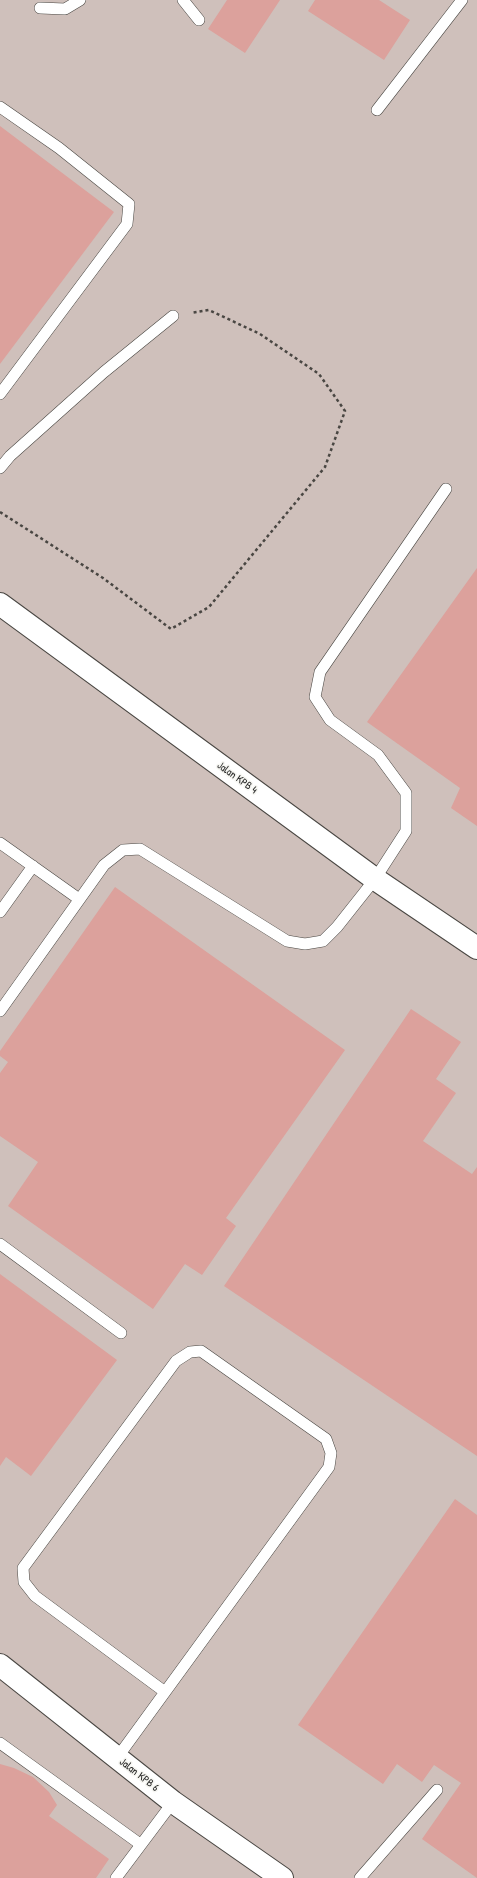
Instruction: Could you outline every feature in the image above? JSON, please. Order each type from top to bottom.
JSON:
[{"type":"street","name":"Jalan KPB 4","points":[[0,604],[375,879],[477,948]]},
{"type":"street","name":"Jalan KPB 6","points":[[0,1665],[173,1802],[282,1878]]},
{"type":"lane","points":[[40,8],[65,9],[80,0]]},
{"type":"lane","points":[[183,0],[199,20]]},
{"type":"lane","points":[[377,110],[462,0]]},
{"type":"lane","points":[[0,107],[59,148],[129,204],[127,224],[0,394]]},
{"type":"lane","points":[[0,468],[10,456],[104,372],[173,316]]},
{"type":"lane","points":[[0,1011],[104,865],[123,850],[140,849],[287,941],[305,944],[323,941],[338,927],[375,879],[406,831],[406,793],[378,755],[330,720],[315,697],[320,672],[446,489]]},
{"type":"lane","points":[[0,843],[79,900]]},
{"type":"lane","points":[[0,912],[32,866]]},
{"type":"lane","points":[[0,1244],[121,1333]]},
{"type":"lane","points":[[117,1758],[329,1467],[331,1453],[326,1439],[201,1351],[190,1352],[176,1361],[23,1568],[24,1582],[35,1596],[165,1692]]},
{"type":"lane","points":[[0,1743],[140,1844]]},
{"type":"lane","points":[[360,1878],[437,1790]]},
{"type":"lane","points":[[116,1878],[173,1802]]},
{"type":"path","points":[[0,512],[103,578],[171,629],[208,607],[325,467],[345,411],[319,374],[260,334],[209,310],[173,316]]},
{"type":"shaded area","points":[[0,0],[477,0],[477,1878],[0,1878]]},
{"type":"building","points":[[227,0],[280,0],[245,53],[208,29]]},
{"type":"building","points":[[315,0],[379,0],[410,20],[384,60],[308,11]]},
{"type":"building","points":[[0,126],[114,212],[0,364]]},
{"type":"building","points":[[477,568],[477,826],[451,808],[460,788],[367,722]]},
{"type":"building","points":[[115,887],[345,1050],[226,1218],[236,1226],[202,1275],[185,1264],[153,1309],[8,1206],[38,1162],[0,1136],[0,1073],[8,1062],[0,1056],[0,1051]]},
{"type":"building","points":[[411,1009],[461,1042],[436,1079],[456,1093],[423,1141],[472,1174],[477,1167],[477,1456],[224,1286]]},
{"type":"building","points":[[0,1274],[117,1360],[31,1476],[6,1457],[0,1466]]},
{"type":"building","points":[[455,1499],[477,1515],[477,1878],[422,1839],[461,1783],[434,1765],[422,1782],[397,1764],[383,1784],[298,1725]]},
{"type":"building","points":[[0,1764],[14,1768],[33,1777],[49,1792],[57,1805],[49,1816],[109,1859],[96,1878],[0,1878]]}]
